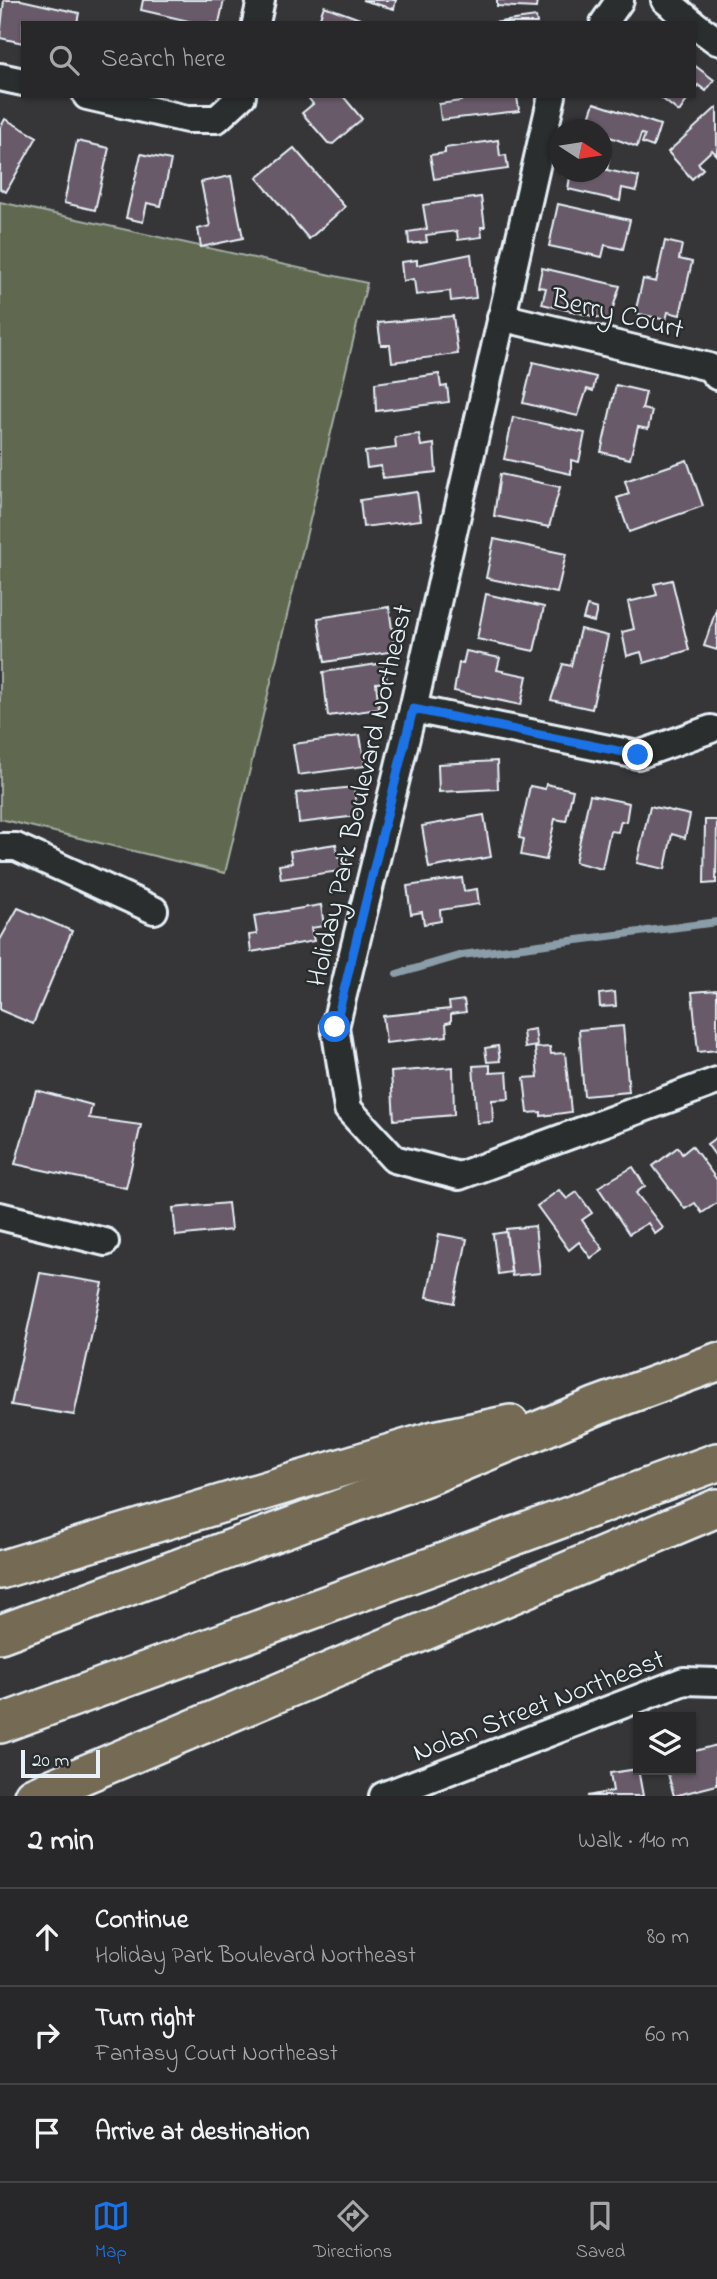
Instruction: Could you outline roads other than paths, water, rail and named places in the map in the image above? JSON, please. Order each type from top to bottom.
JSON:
[{"type":"highway","points":[[0,1634],[433,1474],[597,1406],[717,1362]]},
{"type":"highway","points":[[0,1570],[434,1440],[597,1406]]},
{"type":"highway","points":[[0,1724],[717,1462]]},
{"type":"highway","points":[[33,1796],[717,1508]]},
{"type":"street","points":[[256,21],[261,0]]},
{"type":"street","points":[[594,0],[601,21]]},
{"type":"street","points":[[604,21],[620,0]]},
{"type":"street","points":[[664,0],[691,21]]},
{"type":"street","points":[[696,25],[717,41]]},
{"type":"street","points":[[0,76],[21,81]]},
{"type":"street","points":[[96,98],[187,119],[217,119],[240,98]]},
{"type":"street","name":"Holiday Park Boulevard Northeast","points":[[552,98],[413,709],[335,1027],[348,1109],[394,1159],[459,1176],[717,1081]]},
{"type":"street","name":"Berry Court","points":[[501,317],[709,367],[717,376]]},
{"type":"street","points":[[413,709],[638,755],[711,729]]},
{"type":"street","points":[[0,847],[16,847],[154,910]]},
{"type":"street","points":[[0,1216],[105,1242]]},
{"type":"street","name":"Nolan Street Northeast","points":[[383,1796],[684,1681],[717,1682]]},
{"type":"waterway","points":[[397,974],[462,955],[717,922]]}]
